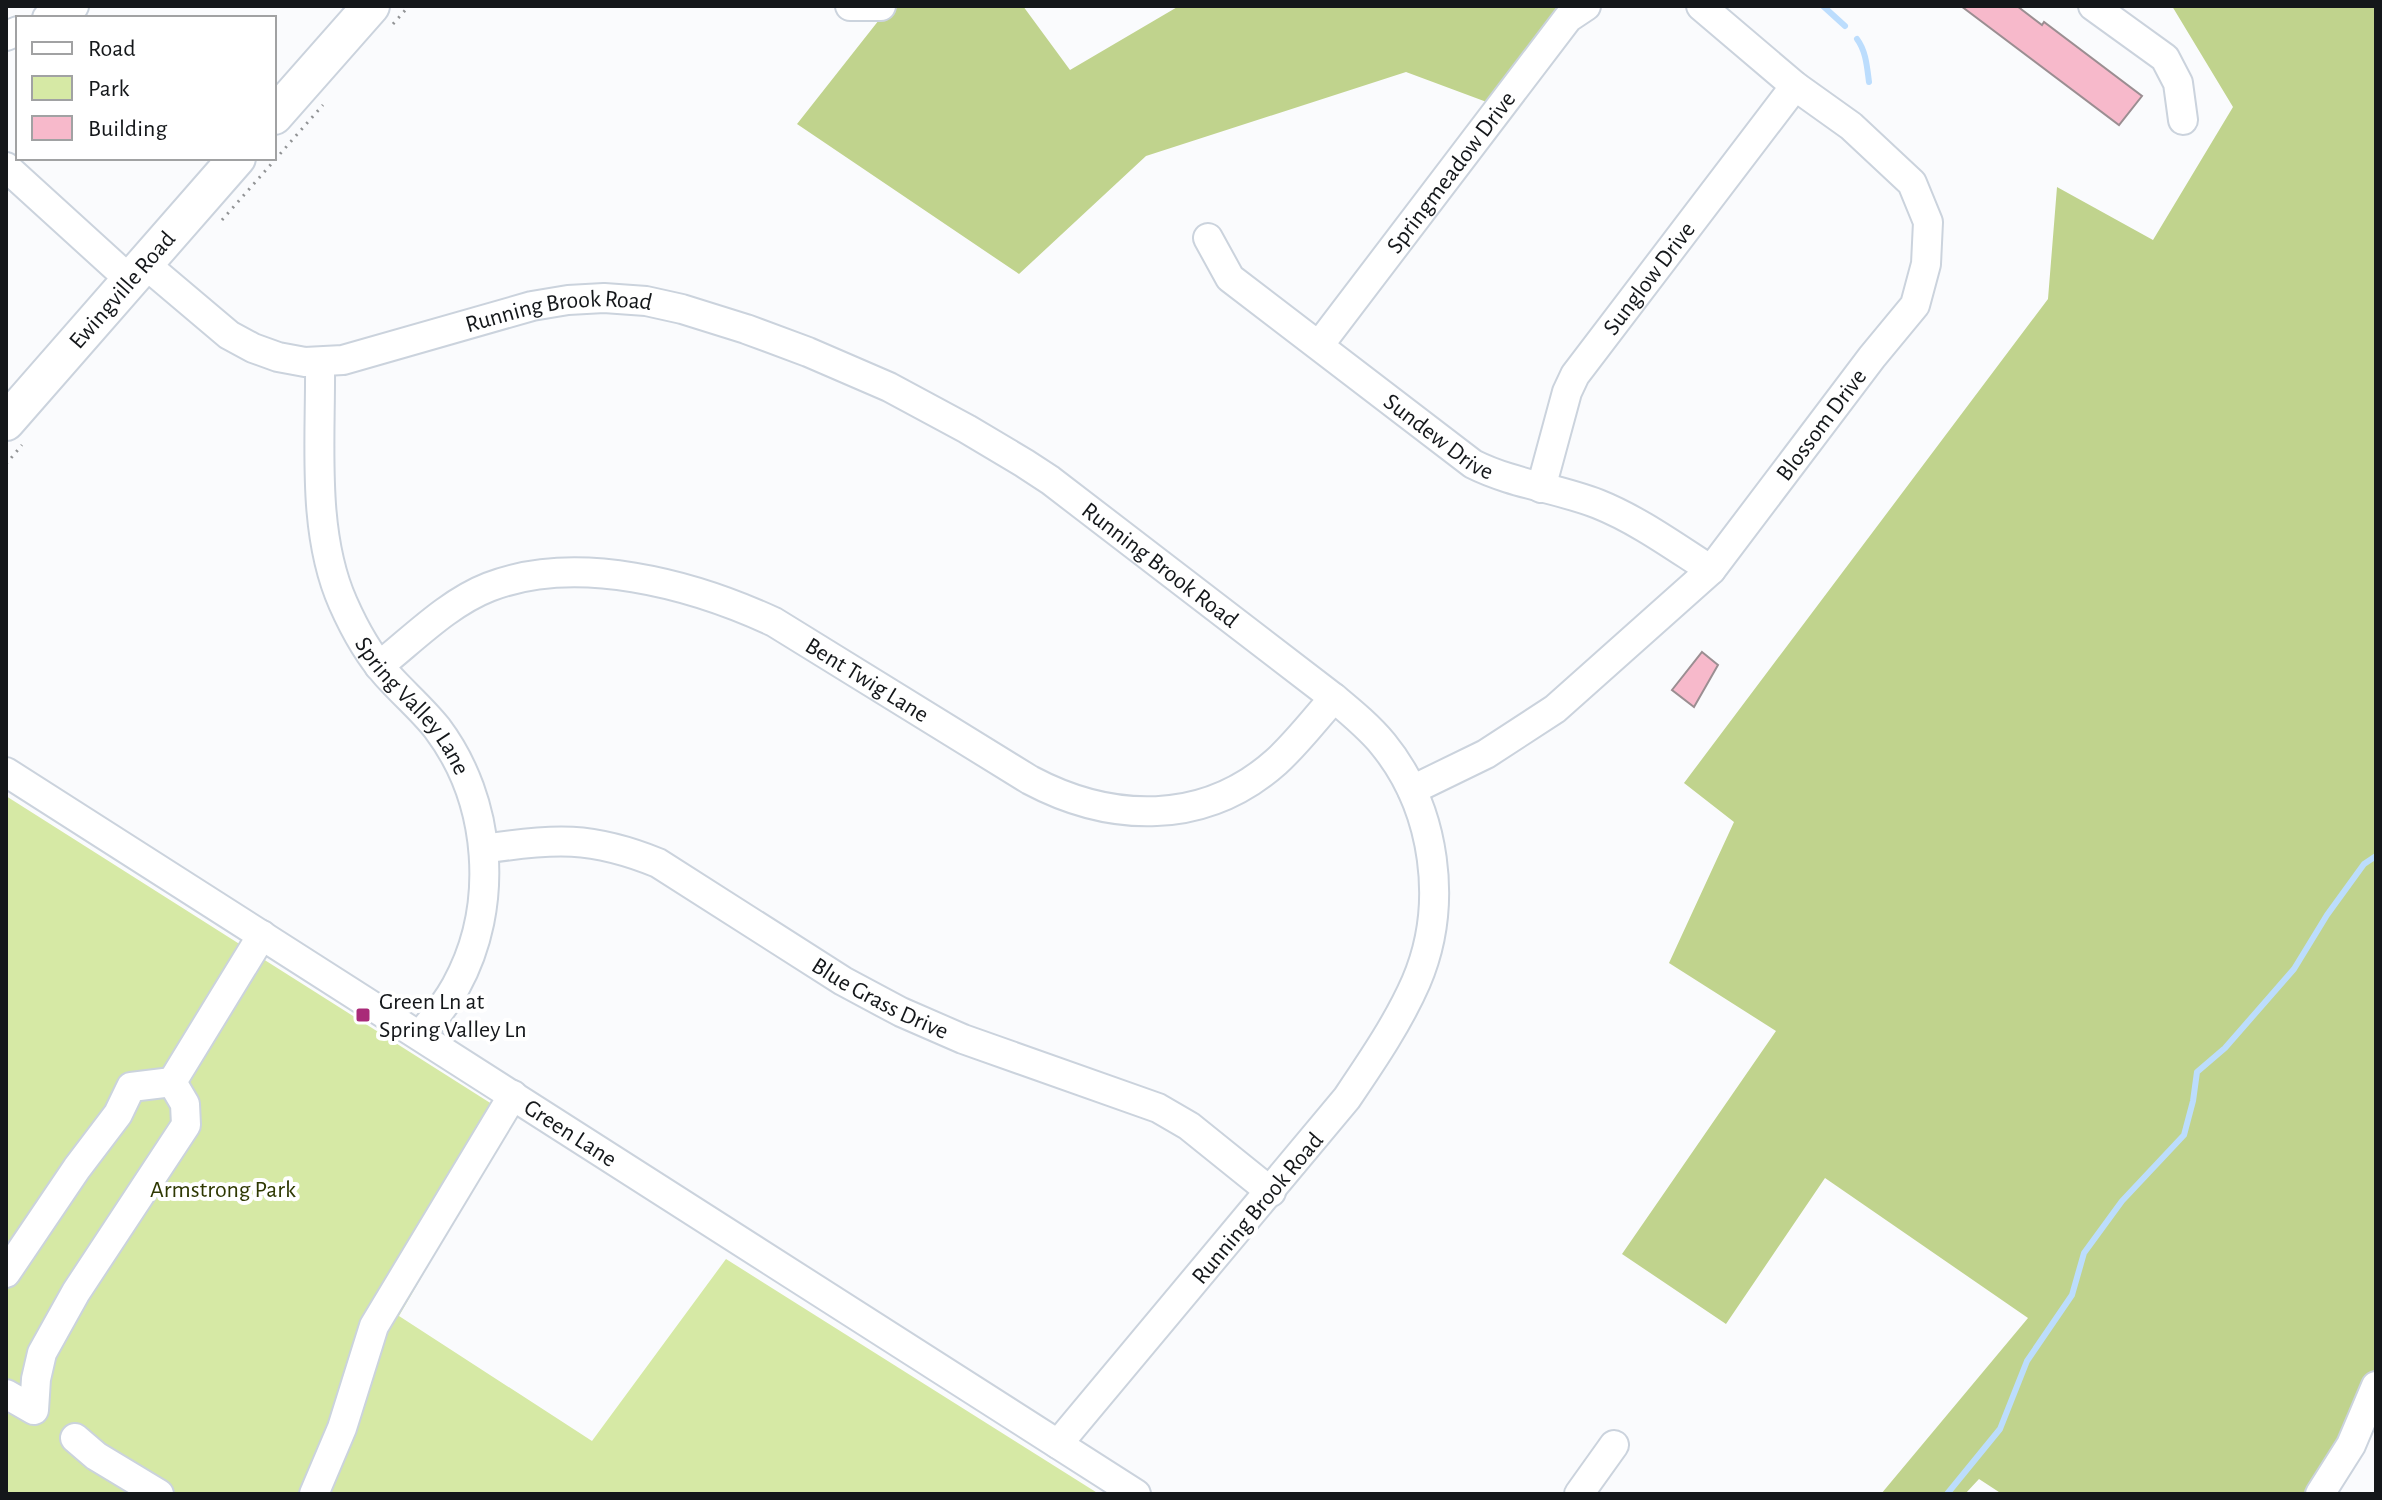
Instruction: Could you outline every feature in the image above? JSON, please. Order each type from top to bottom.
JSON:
[{"type":"main road","points":[[276,114],[371,6]]},
{"type":"main road","name":"Ewingville Road","points":[[6,422],[235,160]]},
{"type":"street","points":[[52,16],[74,6]]},
{"type":"street","points":[[850,6],[881,6]]},
{"type":"street","name":"Springmeadow Drive","points":[[1320,344],[1568,18],[1586,6]]},
{"type":"street","name":"Blossom Drive","points":[[1412,790],[1486,754],[1555,709],[1711,570],[1915,305],[1926,264],[1928,222],[1912,183],[1851,126],[1795,86],[1701,6]]},
{"type":"street","points":[[2093,6],[2165,58],[2178,83],[2183,120]]},
{"type":"street","name":"Sunglow Drive","points":[[1541,488],[1567,392],[1575,375],[1795,86]]},
{"type":"street","name":"Running Brook Road","points":[[6,167],[138,272],[229,335],[278,357],[320,363],[343,360],[532,306],[604,298],[646,301],[682,309],[808,352],[889,387],[1024,463],[1334,698],[1362,721],[1384,746],[1412,790],[1430,846],[1434,912],[1417,980],[1377,1054],[1347,1098],[1058,1444]]},
{"type":"street","name":"Sundew Drive","points":[[1208,238],[1230,278],[1473,464],[1495,475],[1594,503],[1620,514],[1711,570]]},
{"type":"street","name":"Spring Valley Lane","points":[[320,363],[323,532],[331,570],[359,636],[379,666],[436,728],[455,756],[479,817],[484,849],[480,924],[470,955],[441,1010],[420,1035]]},
{"type":"street","name":"Bent Twig Lane","points":[[379,666],[463,600],[488,587],[518,578],[558,574],[601,574],[652,580],[694,589],[774,622],[1030,780],[1089,806],[1124,812],[1156,812],[1188,807],[1219,797],[1251,781],[1277,761],[1334,698]]},
{"type":"street","name":"Green Lane","points":[[6,772],[1136,1494]]},
{"type":"street","name":"Blue Grass Drive","points":[[484,849],[545,840],[593,842],[626,850],[658,863],[843,981],[901,1012],[963,1039],[1158,1108],[1189,1126],[1271,1192]]},
{"type":"street","points":[[172,1082],[262,935]]},
{"type":"street","points":[[6,1273],[77,1168],[118,1114],[131,1087],[172,1082]]},
{"type":"street","points":[[6,1394],[34,1410],[42,1353],[76,1292],[186,1125],[185,1104],[172,1082]]},
{"type":"street","points":[[314,1494],[342,1428],[374,1326],[513,1095]]},
{"type":"street","points":[[2320,1494],[2351,1445],[2376,1386]]},
{"type":"street","points":[[75,1438],[96,1456],[159,1494]]},
{"type":"street","points":[[1579,1494],[1614,1445]]},
{"type":"green space","points":[[890,6],[1023,6],[1070,70],[1179,6],[1578,6],[1492,104],[1406,72],[1146,156],[1019,274],[797,124]]},
{"type":"green space","points":[[2172,6],[2376,6],[2376,1387],[2315,1494],[2002,1494],[1979,1479],[1965,1494],[1881,1494],[2028,1318],[1825,1178],[1726,1324],[1622,1254],[1776,1031],[1669,963],[1734,822],[1684,783],[2048,299],[2057,187],[2153,240],[2233,107]]},
{"type":"green space","name":"Armstrong Park","points":[[6,796],[514,1118],[399,1316],[592,1441],[726,1259],[1099,1494],[6,1494]]},
{"type":"building","points":[[1961,6],[2017,6],[2042,25],[2044,22],[2142,96],[2119,125]]},
{"type":"building","points":[[1702,652],[1718,665],[1694,707],[1672,690]]},
{"type":"waterway","points":[[1823,6],[1845,26]]},
{"type":"waterway","points":[[1857,39],[1864,54],[1869,82]]},
{"type":"waterway","points":[[1947,1494],[2000,1429],[2027,1361],[2072,1295],[2084,1253],[2122,1201],[2184,1135],[2197,1072],[2225,1048],[2294,969],[2327,915],[2364,864],[2376,856]]},
{"type":"place","name":"Green Ln at Spring Valley Ln","points":[[363,1015]]}]
